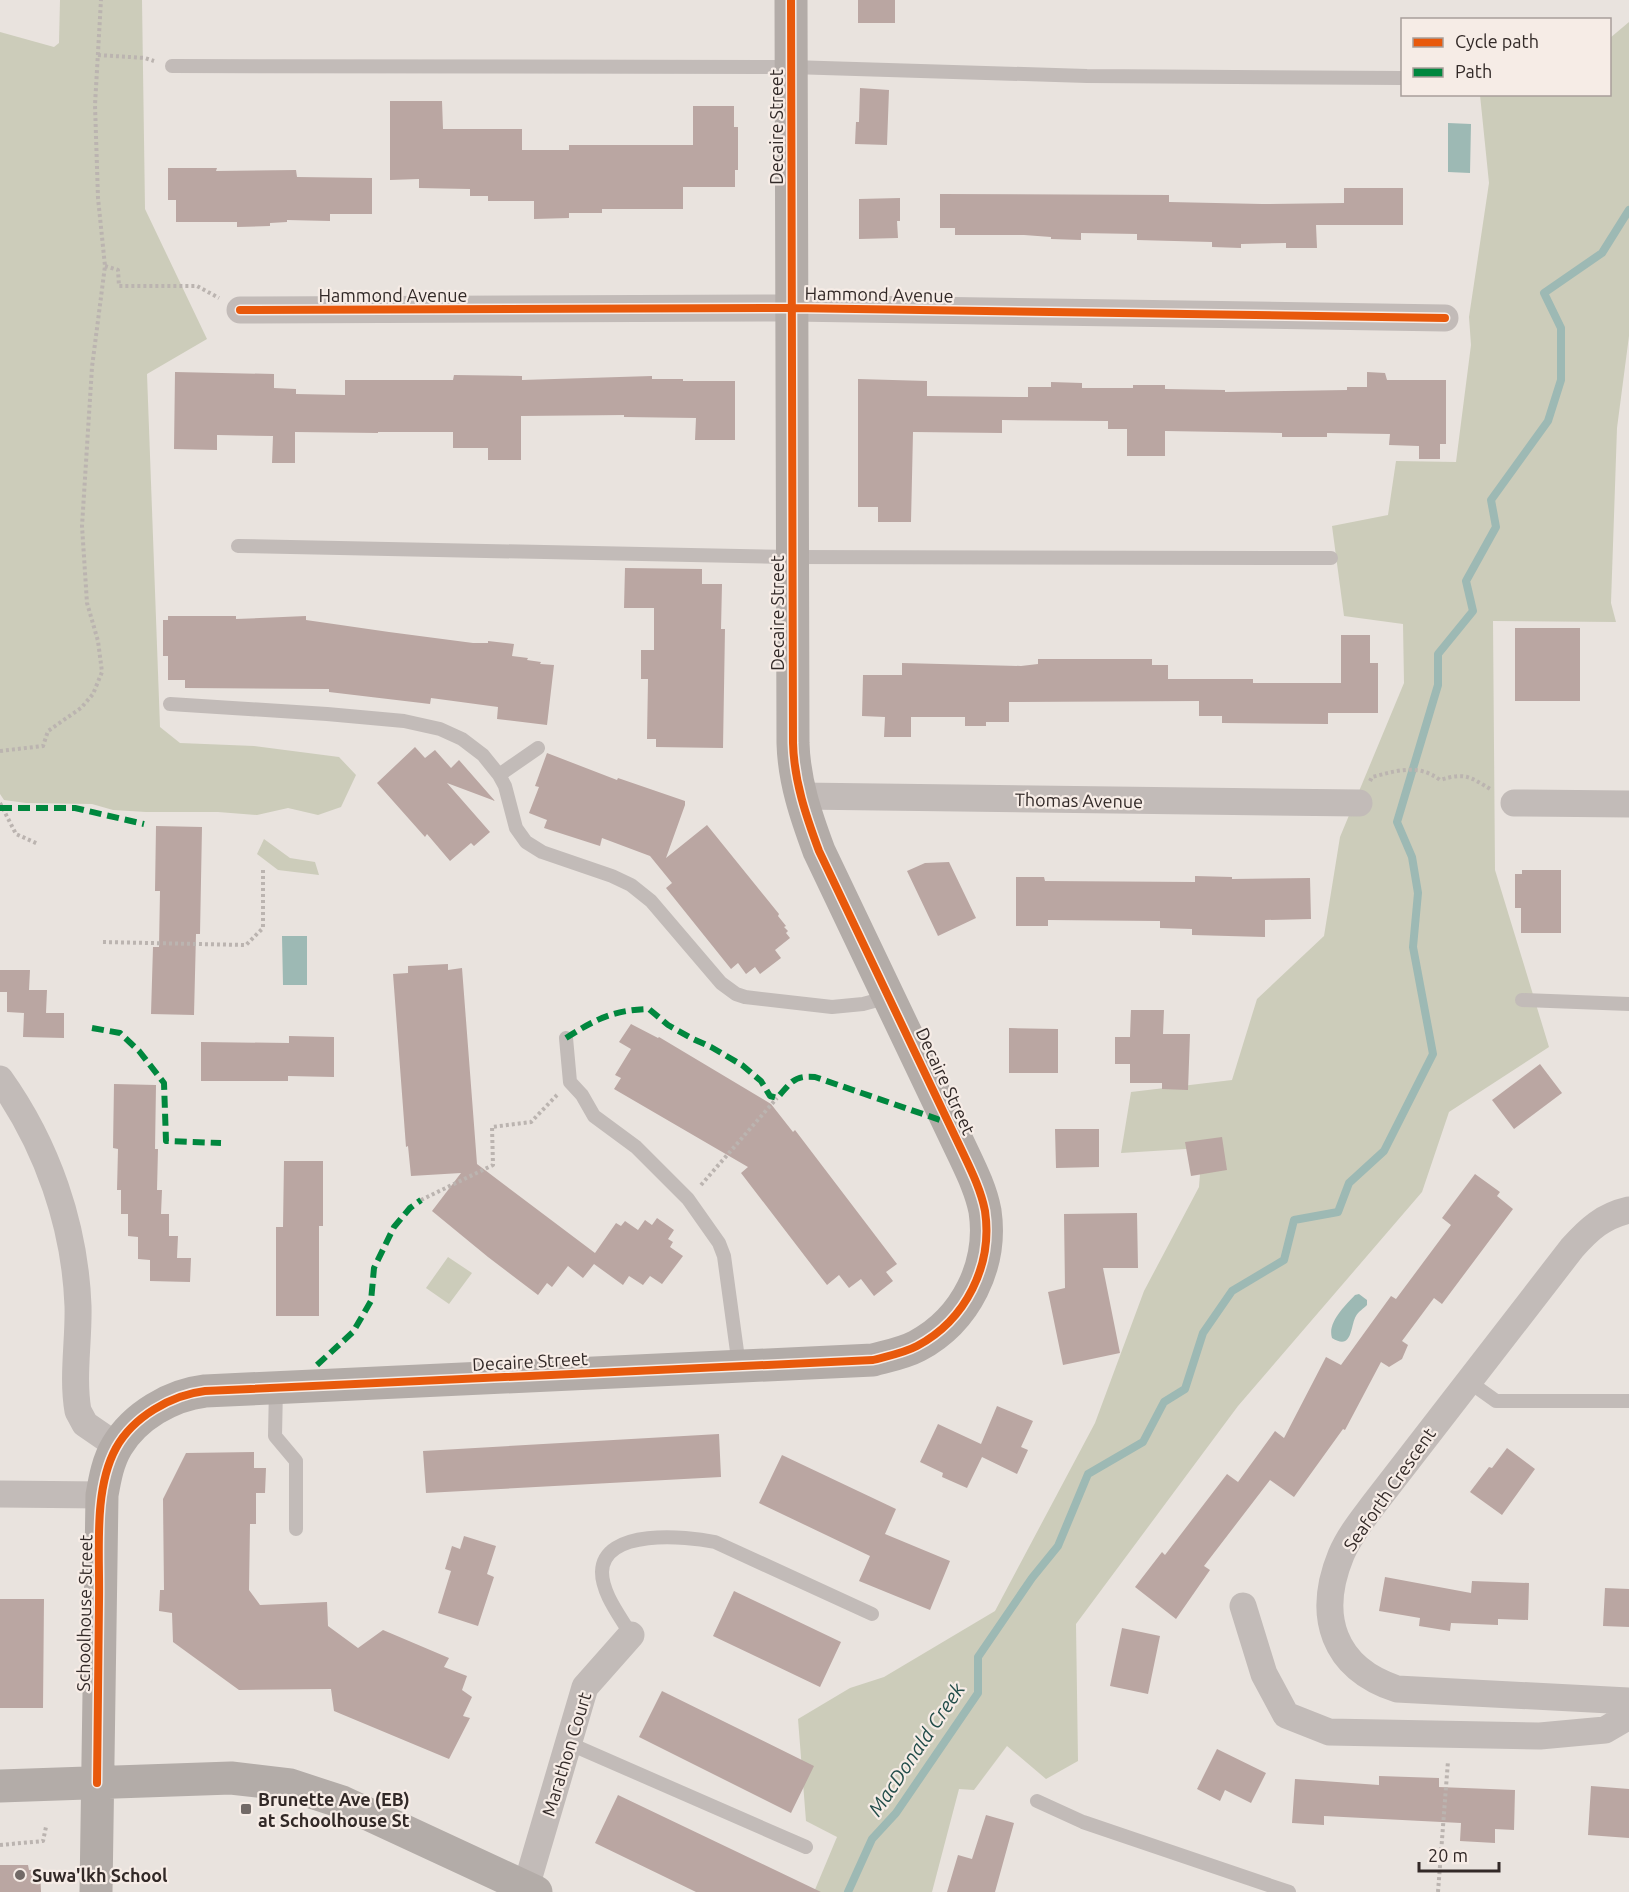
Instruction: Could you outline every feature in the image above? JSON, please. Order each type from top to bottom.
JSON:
[{"type":"street","name":"Decaire Street","points":[[117,1446],[145,1416],[178,1397],[206,1391],[859,1361],[902,1352],[917,1346],[952,1319],[964,1304],[978,1278],[986,1241],[985,1213],[980,1192],[819,851],[800,796],[793,753],[791,0]]},
{"type":"street","name":"Hammond Avenue","points":[[240,310],[791,308],[1445,318]]},
{"type":"street","name":"Thomas Avenue","points":[[800,796],[1359,803]]},
{"type":"street","points":[[1514,803],[1629,804]]},
{"type":"street","points":[[0,1079],[31,1130],[53,1180],[68,1225],[78,1304],[78,1412],[85,1424],[117,1446]]},
{"type":"street","name":"Seaforth Crescent","points":[[1629,1210],[1604,1218],[1589,1229],[1572,1248],[1374,1504],[1342,1553],[1335,1574],[1331,1610],[1333,1630],[1349,1661],[1378,1683],[1398,1689],[1629,1701]]},
{"type":"street","name":"Schoolhouse Street","points":[[96,1892],[102,1495],[107,1470],[117,1446]]},
{"type":"street","points":[[0,1494],[102,1495]]},
{"type":"street","points":[[1243,1606],[1264,1674],[1286,1715],[1329,1732],[1540,1736],[1605,1730],[1629,1716]]},
{"type":"street","name":"Marathon Court","points":[[531,1890],[568,1743],[585,1687],[631,1635]]},
{"type":"street","points":[[0,1786],[231,1778],[290,1785],[342,1802],[531,1890]]},
{"type":"lane","points":[[172,66],[791,67],[1087,76],[1401,78]]},
{"type":"lane","points":[[238,546],[791,557],[1331,558]]},
{"type":"lane","points":[[170,704],[404,721],[451,734],[473,746],[492,764],[505,786],[516,828],[526,842],[542,852],[632,885],[651,901],[721,983],[736,994],[754,999],[832,1007],[863,1004],[889,997]]},
{"type":"lane","points":[[499,775],[538,748]]},
{"type":"lane","points":[[1522,1000],[1629,1004]]},
{"type":"lane","points":[[566,1038],[570,1082],[582,1095],[594,1116],[636,1147],[688,1199],[719,1243],[724,1256],[739,1366]]},
{"type":"lane","points":[[1468,1381],[1496,1401],[1629,1401]]},
{"type":"lane","points":[[276,1387],[275,1436],[296,1461],[296,1529]]},
{"type":"lane","points":[[631,1635],[605,1586],[602,1573],[604,1562],[612,1550],[623,1543],[642,1539],[689,1538],[715,1542],[872,1614]]},
{"type":"lane","points":[[568,1743],[806,1847]]},
{"type":"lane","points":[[1037,1801],[1083,1822],[1289,1892]]},
{"type":"path","points":[[0,751],[43,746],[48,730],[81,708],[93,694],[102,672],[98,641],[87,603],[82,526],[92,367],[105,266],[98,198],[95,105],[101,0]]},
{"type":"path","points":[[98,55],[145,58],[172,66]]},
{"type":"path","points":[[105,266],[118,270],[119,286],[197,285]]},
{"type":"path","points":[[1359,803],[1372,777],[1406,769],[1422,770],[1440,780],[1454,776],[1470,777],[1514,803]]},
{"type":"path","points":[[0,803],[16,834],[38,844]]},
{"type":"path","points":[[102,942],[246,945],[263,928],[263,868]]},
{"type":"path","points":[[421,1200],[493,1165],[492,1127],[531,1122],[570,1082]]},
{"type":"path","points":[[688,1199],[777,1098]]},
{"type":"path","points":[[1438,1892],[1450,1734]]},
{"type":"path","points":[[0,1845],[44,1841],[46,1827]]},
{"type":"green space","points":[[60,0],[142,0],[145,209],[207,339],[147,374],[160,727],[180,743],[254,746],[339,757],[356,775],[341,807],[318,815],[288,808],[257,815],[113,810],[92,804],[26,803],[4,800],[0,794],[0,32],[54,47],[59,43]]},
{"type":"green space","points":[[1629,22],[1629,336],[1617,428],[1611,603],[1616,622],[1493,621],[1495,870],[1549,1047],[1449,1112],[1422,1192],[1238,1406],[1076,1624],[1078,1761],[1046,1779],[1007,1746],[974,1790],[959,1789],[932,1892],[814,1892],[837,1837],[806,1821],[798,1719],[850,1688],[884,1677],[995,1611],[1095,1423],[1144,1291],[1199,1187],[1202,1148],[1121,1153],[1131,1092],[1232,1080],[1257,999],[1324,936],[1340,837],[1404,683],[1403,624],[1344,616],[1332,526],[1388,515],[1396,461],[1456,462],[1471,345],[1469,317],[1489,183],[1480,96],[1611,96],[1611,37]]},
{"type":"green space","points":[[264,839],[290,858],[315,862],[319,875],[278,870],[257,854]]},
{"type":"green space","points":[[448,1257],[472,1273],[449,1304],[426,1288]]},
{"type":"water","points":[[1448,123],[1471,124],[1470,173],[1448,172]]},
{"type":"water","points":[[282,936],[307,936],[307,985],[283,985]]},
{"type":"water","points":[[1359,1294],[1367,1300],[1367,1305],[1356,1316],[1350,1336],[1344,1341],[1332,1338],[1332,1326],[1335,1320],[1342,1309],[1355,1295]]},
{"type":"building","points":[[858,0],[895,0],[895,23],[858,23]]},
{"type":"building","points":[[860,88],[889,90],[887,145],[855,144],[856,122],[859,122]]},
{"type":"building","points":[[390,101],[442,101],[443,129],[522,129],[522,150],[569,150],[569,145],[693,145],[693,106],[734,106],[734,127],[738,127],[738,170],[735,170],[735,187],[683,187],[683,209],[602,209],[602,213],[569,213],[569,218],[534,219],[534,201],[488,201],[488,196],[470,196],[470,189],[419,188],[419,179],[390,180]]},
{"type":"building","points":[[168,168],[217,168],[216,171],[296,170],[297,177],[372,178],[372,214],[330,214],[330,221],[287,220],[287,222],[270,223],[270,226],[237,227],[237,222],[176,222],[176,200],[168,200]]},
{"type":"building","points":[[1344,188],[1403,188],[1403,225],[1316,225],[1317,248],[1286,248],[1286,243],[1241,244],[1241,248],[1212,247],[1212,242],[1137,240],[1137,234],[1081,233],[1081,240],[1024,235],[955,235],[955,228],[940,228],[940,194],[1169,195],[1169,202],[1344,203]]},
{"type":"building","points":[[900,198],[900,221],[897,221],[898,238],[859,239],[859,199]]},
{"type":"building","points":[[175,372],[274,374],[274,388],[296,389],[296,394],[345,395],[345,380],[453,380],[454,375],[522,376],[522,380],[652,376],[652,379],[683,379],[683,381],[735,381],[735,440],[695,440],[696,418],[624,417],[624,415],[521,416],[521,460],[488,460],[488,448],[453,448],[453,432],[295,432],[295,463],[272,463],[273,436],[217,435],[217,450],[174,449]]},
{"type":"building","points":[[1367,372],[1385,373],[1387,380],[1446,380],[1446,444],[1440,444],[1440,459],[1419,459],[1419,446],[1389,445],[1390,434],[1327,433],[1327,437],[1282,437],[1282,433],[1165,431],[1165,456],[1127,456],[1127,429],[1108,429],[1108,421],[1002,420],[1002,433],[913,432],[911,522],[878,522],[878,507],[858,507],[858,379],[927,381],[927,396],[1028,397],[1028,387],[1051,387],[1051,382],[1082,383],[1082,388],[1133,388],[1133,385],[1165,385],[1165,389],[1225,390],[1225,392],[1347,390],[1347,387],[1367,387]]},
{"type":"building","points":[[625,568],[702,569],[702,584],[722,584],[721,629],[725,629],[723,748],[656,747],[656,739],[647,739],[648,679],[641,679],[641,650],[654,650],[654,608],[624,608]]},
{"type":"building","points":[[168,616],[236,616],[236,619],[306,616],[306,620],[389,632],[473,643],[488,643],[488,641],[514,644],[512,656],[528,658],[527,660],[541,662],[540,664],[554,665],[547,725],[497,719],[498,707],[431,698],[430,704],[329,692],[329,689],[185,688],[185,680],[168,680],[168,656],[163,656],[163,620],[168,620]]},
{"type":"building","points":[[1515,628],[1580,628],[1580,701],[1515,701]]},
{"type":"building","points":[[1341,635],[1370,635],[1370,663],[1378,663],[1378,713],[1328,713],[1328,724],[1222,723],[1222,716],[1199,716],[1199,701],[1009,702],[1009,722],[986,722],[986,726],[965,726],[965,717],[911,717],[911,737],[884,737],[885,717],[862,716],[863,675],[902,675],[902,663],[1021,666],[1038,664],[1038,659],[1152,659],[1152,665],[1168,665],[1168,679],[1253,679],[1253,683],[1341,683]]},
{"type":"building","points":[[415,747],[425,758],[435,750],[451,768],[459,760],[495,801],[447,783],[490,832],[474,846],[471,843],[450,861],[427,834],[425,837],[377,783]]},
{"type":"building","points":[[547,753],[617,780],[618,778],[685,801],[666,858],[707,825],[779,914],[778,916],[786,926],[784,927],[788,931],[786,933],[790,938],[775,950],[781,958],[760,974],[755,967],[746,974],[738,963],[731,969],[666,888],[672,883],[650,856],[602,838],[600,846],[544,828],[547,820],[529,813],[539,787],[535,786]]},
{"type":"building","points":[[156,826],[202,827],[200,934],[196,934],[194,1015],[151,1014],[153,947],[159,947],[160,891],[155,891]]},
{"type":"building","points":[[949,862],[976,918],[938,936],[907,871],[925,863]]},
{"type":"building","points":[[1522,870],[1561,870],[1561,933],[1521,933],[1521,908],[1515,908],[1515,874],[1522,874]]},
{"type":"building","points":[[1195,876],[1232,877],[1232,879],[1310,878],[1311,919],[1265,920],[1265,937],[1192,935],[1192,929],[1160,928],[1160,921],[1048,920],[1048,926],[1016,926],[1016,877],[1044,877],[1045,881],[1195,882]]},
{"type":"building","points":[[448,964],[448,970],[462,968],[477,1164],[595,1253],[616,1223],[621,1226],[625,1221],[638,1230],[645,1220],[652,1225],[657,1218],[674,1230],[668,1239],[673,1242],[670,1247],[683,1256],[662,1284],[650,1276],[643,1285],[629,1276],[623,1285],[594,1264],[583,1278],[568,1266],[552,1287],[547,1283],[538,1295],[432,1211],[461,1173],[411,1176],[408,1146],[406,1147],[393,974],[408,973],[408,966]]},
{"type":"building","points":[[0,970],[30,970],[29,990],[47,990],[46,1013],[64,1013],[64,1038],[23,1037],[24,1013],[7,1012],[7,992],[0,992]]},
{"type":"building","points":[[1131,1010],[1164,1010],[1163,1034],[1190,1034],[1188,1090],[1162,1089],[1162,1083],[1130,1083],[1130,1064],[1115,1064],[1115,1037],[1130,1037]]},
{"type":"building","points":[[631,1024],[659,1037],[771,1104],[793,1132],[795,1130],[897,1264],[886,1272],[893,1281],[874,1296],[861,1279],[849,1288],[839,1275],[827,1285],[741,1173],[748,1167],[614,1089],[621,1078],[615,1075],[631,1049],[619,1042]]},
{"type":"building","points":[[1009,1028],[1058,1029],[1058,1073],[1009,1073]]},
{"type":"building","points":[[289,1036],[334,1037],[334,1077],[288,1076],[288,1081],[201,1081],[201,1042],[289,1043]]},
{"type":"building","points":[[1540,1064],[1562,1093],[1514,1129],[1492,1100]]},
{"type":"building","points":[[114,1084],[156,1085],[155,1149],[158,1149],[157,1190],[162,1190],[161,1214],[169,1214],[169,1236],[178,1236],[177,1258],[191,1258],[190,1282],[150,1281],[150,1260],[138,1259],[138,1237],[128,1236],[128,1214],[121,1214],[121,1190],[117,1190],[118,1149],[113,1148]]},
{"type":"building","points":[[1055,1129],[1099,1129],[1099,1167],[1056,1168]]},
{"type":"building","points":[[1222,1137],[1227,1170],[1191,1176],[1185,1142]]},
{"type":"building","points":[[284,1161],[323,1161],[323,1226],[319,1226],[319,1316],[276,1316],[276,1227],[283,1227]]},
{"type":"building","points":[[1475,1174],[1500,1192],[1497,1196],[1513,1209],[1442,1304],[1434,1298],[1402,1341],[1408,1345],[1402,1359],[1389,1367],[1381,1362],[1345,1430],[1343,1429],[1294,1497],[1270,1480],[1204,1566],[1210,1570],[1176,1619],[1135,1587],[1162,1552],[1165,1555],[1227,1474],[1238,1482],[1275,1431],[1284,1438],[1326,1357],[1341,1365],[1391,1296],[1396,1299],[1451,1225],[1442,1218]]},
{"type":"building","points":[[1137,1213],[1138,1268],[1103,1268],[1120,1353],[1063,1365],[1048,1292],[1065,1288],[1064,1214]]},
{"type":"building","points":[[997,1406],[1033,1421],[1021,1447],[1028,1450],[1017,1474],[982,1457],[967,1488],[942,1477],[943,1473],[920,1462],[938,1424],[981,1444]]},
{"type":"building","points":[[719,1434],[721,1477],[426,1493],[423,1451]]},
{"type":"building","points":[[1507,1448],[1535,1469],[1502,1515],[1470,1492]]},
{"type":"building","points":[[254,1452],[254,1468],[266,1468],[265,1493],[256,1493],[256,1524],[250,1524],[249,1590],[260,1605],[327,1602],[328,1626],[358,1648],[383,1630],[449,1658],[444,1667],[467,1676],[462,1690],[472,1697],[463,1716],[470,1718],[449,1759],[334,1711],[331,1689],[239,1690],[173,1642],[172,1613],[159,1611],[160,1590],[164,1590],[163,1499],[186,1453]]},
{"type":"building","points":[[782,1455],[896,1509],[885,1534],[950,1561],[930,1610],[859,1581],[870,1556],[759,1503]]},
{"type":"building","points":[[464,1536],[496,1546],[487,1574],[494,1577],[478,1626],[438,1613],[451,1571],[445,1569],[452,1546],[460,1549]]},
{"type":"building","points":[[1385,1577],[1471,1593],[1472,1581],[1529,1583],[1528,1620],[1498,1619],[1498,1625],[1451,1623],[1450,1631],[1419,1626],[1420,1618],[1379,1611]]},
{"type":"building","points":[[1605,1588],[1629,1589],[1629,1627],[1603,1626]]},
{"type":"building","points":[[734,1591],[841,1642],[820,1687],[713,1636]]},
{"type":"building","points":[[0,1599],[44,1599],[43,1708],[0,1708]]},
{"type":"building","points":[[1122,1628],[1160,1636],[1148,1694],[1110,1686]]},
{"type":"building","points":[[662,1691],[814,1766],[791,1813],[639,1737]]},
{"type":"building","points":[[1217,1749],[1266,1773],[1251,1803],[1225,1790],[1220,1801],[1197,1789]]},
{"type":"building","points":[[1379,1776],[1439,1778],[1439,1787],[1515,1790],[1514,1830],[1495,1829],[1495,1843],[1460,1841],[1461,1823],[1324,1816],[1324,1825],[1292,1823],[1295,1779],[1379,1785]]},
{"type":"building","points":[[1591,1786],[1629,1789],[1629,1838],[1588,1835]]},
{"type":"building","points":[[618,1795],[821,1892],[696,1892],[595,1843]]},
{"type":"building","points":[[986,1815],[1014,1823],[995,1892],[947,1892],[958,1855],[972,1859]]},
{"type":"building","name":"Suwa'lkh School","points":[[0,1865],[28,1865],[29,1870],[40,1869],[41,1892],[0,1892]]},
{"type":"waterway","name":"MacDonald Creek","points":[[848,1892],[872,1839],[896,1813],[978,1693],[978,1657],[1032,1578],[1058,1546],[1088,1474],[1143,1442],[1164,1402],[1185,1389],[1203,1333],[1232,1291],[1284,1260],[1294,1220],[1338,1212],[1349,1183],[1384,1151],[1433,1054],[1413,947],[1418,893],[1412,857],[1397,822],[1438,685],[1438,654],[1473,611],[1466,581],[1496,527],[1491,500],[1548,421],[1561,380],[1561,328],[1544,293],[1602,253],[1629,210]]},
{"type":"marked path","points":[[0,808],[75,808],[144,824]]},
{"type":"marked path","points":[[566,1038],[605,1017],[625,1011],[649,1009],[668,1025],[742,1065],[761,1081],[770,1096],[777,1098],[789,1084],[797,1079],[815,1077],[949,1123]]},
{"type":"marked path","points":[[92,1028],[120,1033],[139,1051],[164,1083],[166,1141],[221,1143]]},
{"type":"marked path","points":[[317,1365],[353,1332],[371,1301],[374,1268],[394,1227],[410,1208],[421,1200]]},
{"type":"cycle path","points":[[97,1783],[101,1502],[104,1483],[116,1448],[132,1427],[154,1409],[179,1397],[205,1391],[873,1360],[917,1346],[934,1335],[962,1306],[980,1271],[985,1251],[986,1231],[985,1211],[978,1188],[819,851],[798,785],[793,743],[791,0]]},
{"type":"cycle path","points":[[240,310],[791,308],[1445,318]]},
{"type":"place","name":"Brunette Ave (EB) at Schoolhouse St","points":[[246,1809]]},
{"type":"place","name":"Suwa'lkh School","points":[[20,1875]]}]
